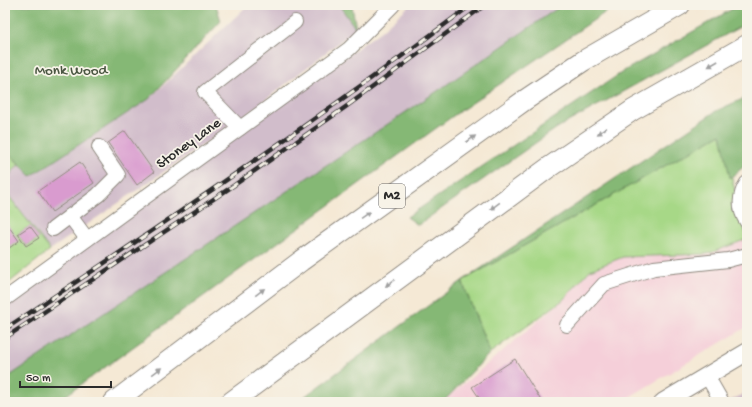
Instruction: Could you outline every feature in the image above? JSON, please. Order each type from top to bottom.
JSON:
[{"type":"highway","name":"M2","points":[[114,402],[301,261],[526,100],[583,61],[680,5]]},
{"type":"highway","points":[[231,402],[548,168],[633,110],[747,45]]},
{"type":"main road","points":[[663,402],[747,352]]},
{"type":"street","name":"Stoney Lane","points":[[5,299],[349,49],[388,6]]},
{"type":"street","points":[[240,128],[205,92],[295,22]]},
{"type":"street","points":[[53,229],[98,195],[118,176],[99,147]]},
{"type":"street","points":[[747,183],[741,193],[740,202],[747,222]]},
{"type":"street","points":[[70,216],[87,239]]},
{"type":"street","points":[[567,325],[604,284],[654,268],[728,260],[747,255]]},
{"type":"street","points":[[707,376],[722,402]]},
{"type":"shaded area","points":[[248,5],[339,5],[356,29],[242,118],[50,250],[5,191],[5,180],[19,164],[31,176],[149,99]]},
{"type":"shaded area","points":[[410,5],[562,5],[436,92],[5,379],[5,305],[381,31]]},
{"type":"shaded area","points":[[747,239],[747,327],[621,402],[442,402],[563,300],[590,270],[623,257],[708,254]]},
{"type":"shaded area","points":[[747,392],[747,402],[728,402]]},
{"type":"green space","name":"Monk Wood","points":[[5,5],[216,5],[221,21],[149,99],[31,176],[10,154],[5,152]]},
{"type":"green space","points":[[339,5],[352,5],[356,29]]},
{"type":"green space","points":[[562,5],[616,5],[453,116],[57,402],[5,402],[5,379],[436,92]]},
{"type":"green space","points":[[739,5],[747,5],[747,23],[557,128],[418,225],[407,217],[624,71]]},
{"type":"green space","points":[[747,97],[747,164],[730,178],[721,134],[462,281],[716,111]]},
{"type":"green space","points":[[721,134],[747,239],[708,254],[623,257],[590,270],[563,300],[490,353],[462,281]]},
{"type":"green space","points":[[5,152],[10,154],[19,164],[5,180]]},
{"type":"green space","points":[[5,191],[50,250],[5,286],[5,251],[17,242],[9,227],[5,230]],"holes":[[[30,226],[39,238],[26,246],[18,234]]]},
{"type":"green space","points":[[462,281],[490,353],[443,402],[297,402]]},
{"type":"building","points":[[125,131],[154,172],[137,185],[108,143]]},
{"type":"building","points":[[80,162],[94,183],[52,212],[38,191]]},
{"type":"building","points":[[5,221],[19,241],[5,251]]},
{"type":"building","points":[[30,226],[39,238],[26,246],[18,234]]},
{"type":"building","points":[[515,359],[542,402],[482,402],[472,387]]},
{"type":"railway","points":[[5,329],[241,170],[357,89],[471,5]]},
{"type":"railway","points":[[5,338],[233,186],[347,106],[485,5]]}]
